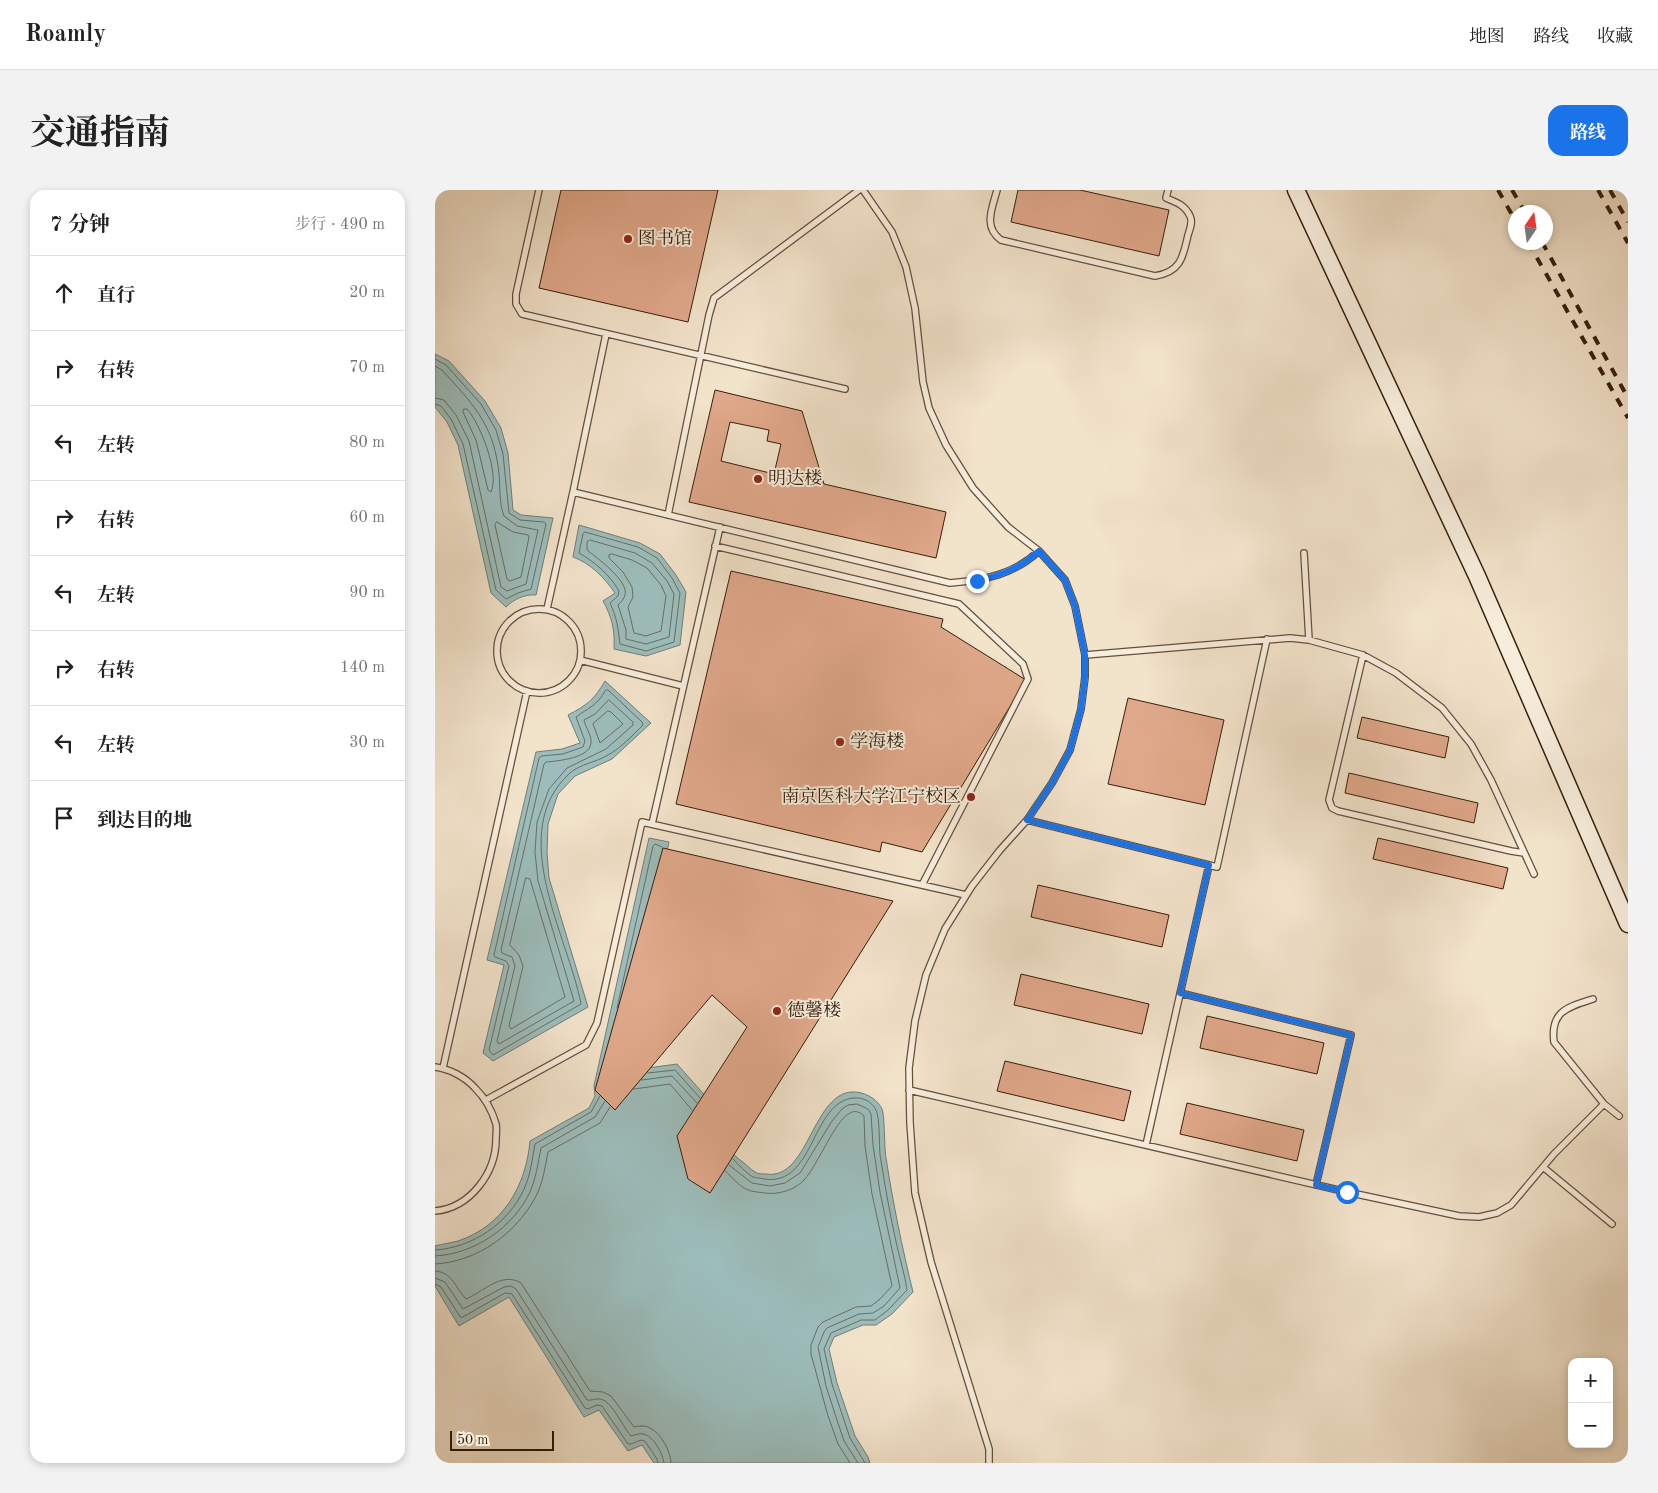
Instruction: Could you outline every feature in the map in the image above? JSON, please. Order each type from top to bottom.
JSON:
[{"type":"street","points":[[1296,190],[1477,576],[1628,924]]},
{"type":"lane","points":[[539,190],[516,294],[516,304],[522,314],[845,389]]},
{"type":"lane","points":[[668,515],[714,298],[859,190]]},
{"type":"lane","points":[[863,190],[892,232],[906,267],[915,308],[923,382],[929,408],[946,445],[973,488],[1008,526],[1039,551],[1065,580],[1075,606],[1085,655],[1085,677],[1081,709],[1070,750],[1052,783],[1027,820],[1000,850],[966,895],[945,929],[925,975],[915,1020],[909,1068],[910,1123],[915,1193],[931,1262],[989,1449],[989,1463]]},
{"type":"lane","points":[[997,190],[990,227],[993,234],[1001,240],[1155,276],[1171,271],[1182,260],[1191,224],[1191,216],[1181,204],[1166,198],[1168,190]]},
{"type":"lane","points":[[547,609],[606,334]]},
{"type":"lane","points":[[573,492],[950,583],[977,581],[1001,574],[1027,562],[1039,551]]},
{"type":"lane","points":[[652,824],[719,527]]},
{"type":"lane","points":[[715,546],[959,604],[1023,664],[1029,679],[922,885]]},
{"type":"lane","points":[[1304,554],[1309,640]]},
{"type":"lane","points":[[547,609],[561,615],[574,627],[581,643],[580,660],[573,676],[559,688],[542,693],[527,691],[510,681],[500,667],[497,649],[501,632],[512,619],[527,610],[547,609]]},
{"type":"lane","points":[[1085,655],[1290,638],[1309,640],[1363,655],[1396,673],[1441,708],[1471,744],[1491,780],[1534,874]]},
{"type":"lane","points":[[1027,820],[1217,867],[1267,639]]},
{"type":"lane","points":[[1363,655],[1329,800],[1332,808],[1511,852],[1524,853]]},
{"type":"lane","points":[[580,660],[683,686]]},
{"type":"lane","points":[[443,1068],[527,691]]},
{"type":"lane","points":[[486,1100],[585,1044],[597,1023],[642,822],[966,895]]},
{"type":"lane","points":[[1146,1145],[1209,865]]},
{"type":"lane","points":[[1180,993],[1351,1035],[1316,1185]]},
{"type":"lane","points":[[1593,999],[1568,1007],[1556,1019],[1553,1028],[1554,1042],[1604,1104],[1619,1116]]},
{"type":"lane","points":[[435,1067],[443,1068],[468,1080],[486,1100],[496,1125],[496,1152],[487,1178],[468,1198],[444,1210],[435,1211]]},
{"type":"lane","points":[[909,1090],[1316,1185],[1459,1216],[1479,1217],[1497,1213],[1511,1205],[1543,1166],[1604,1104]]},
{"type":"lane","points":[[1543,1166],[1612,1224]]},
{"type":"water","points":[[435,354],[449,361],[485,401],[501,428],[508,453],[513,510],[521,515],[553,518],[536,595],[520,598],[506,607],[491,593],[458,445],[447,422],[435,407]]},
{"type":"water","points":[[579,525],[640,543],[660,554],[686,592],[680,645],[646,656],[614,649],[612,624],[603,601],[615,593],[596,571],[573,557]]},
{"type":"water","points":[[605,681],[651,723],[612,759],[575,776],[558,794],[548,824],[547,852],[549,878],[588,1007],[493,1061],[483,1053],[504,965],[487,960],[536,752],[562,749],[580,743],[568,715],[589,701]]},
{"type":"water","points":[[649,838],[669,842],[619,1072],[677,1064],[716,1108],[706,1130],[751,1169],[760,1174],[779,1173],[790,1166],[799,1155],[823,1113],[832,1102],[843,1094],[854,1092],[866,1094],[875,1100],[882,1109],[885,1153],[913,1292],[892,1314],[876,1325],[863,1325],[834,1337],[829,1349],[837,1383],[855,1436],[870,1463],[654,1463],[642,1445],[628,1451],[599,1410],[584,1417],[509,1297],[459,1326],[435,1286],[435,1246],[458,1241],[474,1234],[500,1215],[517,1188],[523,1174],[528,1158],[530,1141],[589,1108],[595,1096],[594,1086]]},
{"type":"building","name":"图书馆","points":[[561,190],[718,190],[688,322],[539,288]]},
{"type":"building","points":[[1018,190],[1080,190],[1169,210],[1159,256],[1011,222]]},
{"type":"building","name":"明达楼","points":[[715,390],[802,411],[824,484],[946,512],[936,558],[689,502]],"holes":[[[730,422],[769,430],[767,441],[781,444],[774,474],[721,461]]]},
{"type":"building","name":"学海楼","points":[[731,571],[943,619],[941,627],[1026,680],[922,852],[882,842],[880,852],[676,804]]},
{"type":"building","points":[[1128,698],[1224,720],[1205,805],[1108,784]]},
{"type":"building","points":[[1362,717],[1449,737],[1445,758],[1357,738]]},
{"type":"building","points":[[1349,773],[1478,803],[1474,823],[1345,793]]},
{"type":"building","points":[[1378,838],[1508,868],[1503,889],[1373,859]]},
{"type":"building","name":"德馨楼","points":[[663,848],[893,901],[710,1193],[688,1179],[677,1136],[747,1027],[712,995],[615,1110],[595,1090]]},
{"type":"building","points":[[1038,885],[1169,915],[1162,947],[1031,917]]},
{"type":"building","points":[[1021,974],[1149,1004],[1142,1034],[1014,1005]]},
{"type":"building","points":[[1207,1016],[1324,1043],[1317,1074],[1200,1048]]},
{"type":"building","points":[[1005,1061],[1131,1091],[1124,1121],[997,1091]]},
{"type":"building","points":[[1187,1103],[1304,1130],[1297,1161],[1180,1134]]},
{"type":"railway","points":[[1498,190],[1508,208]]},
{"type":"railway","points":[[1512,190],[1521,205]]},
{"type":"railway","points":[[1598,190],[1628,243]]},
{"type":"railway","points":[[1610,190],[1628,222]]},
{"type":"railway","points":[[1533,250],[1628,418]]},
{"type":"railway","points":[[1546,250],[1628,398]]},
{"type":"place","name":"图书馆","points":[[628,239]]},
{"type":"place","name":"明达楼","points":[[758,479]]},
{"type":"place","name":"学海楼","points":[[840,742]]},
{"type":"place","name":"南京医科大学江宁校区","points":[[971,797]]},
{"type":"place","name":"德馨楼","points":[[777,1011]]},
{"type":"route","points":[[977,581],[1001,574],[1027,562],[1039,551],[1065,580],[1075,606],[1085,655],[1085,677],[1081,709],[1070,750],[1052,783],[1027,820],[1209,865],[1180,993],[1351,1035],[1316,1185],[1347,1192]]}]
